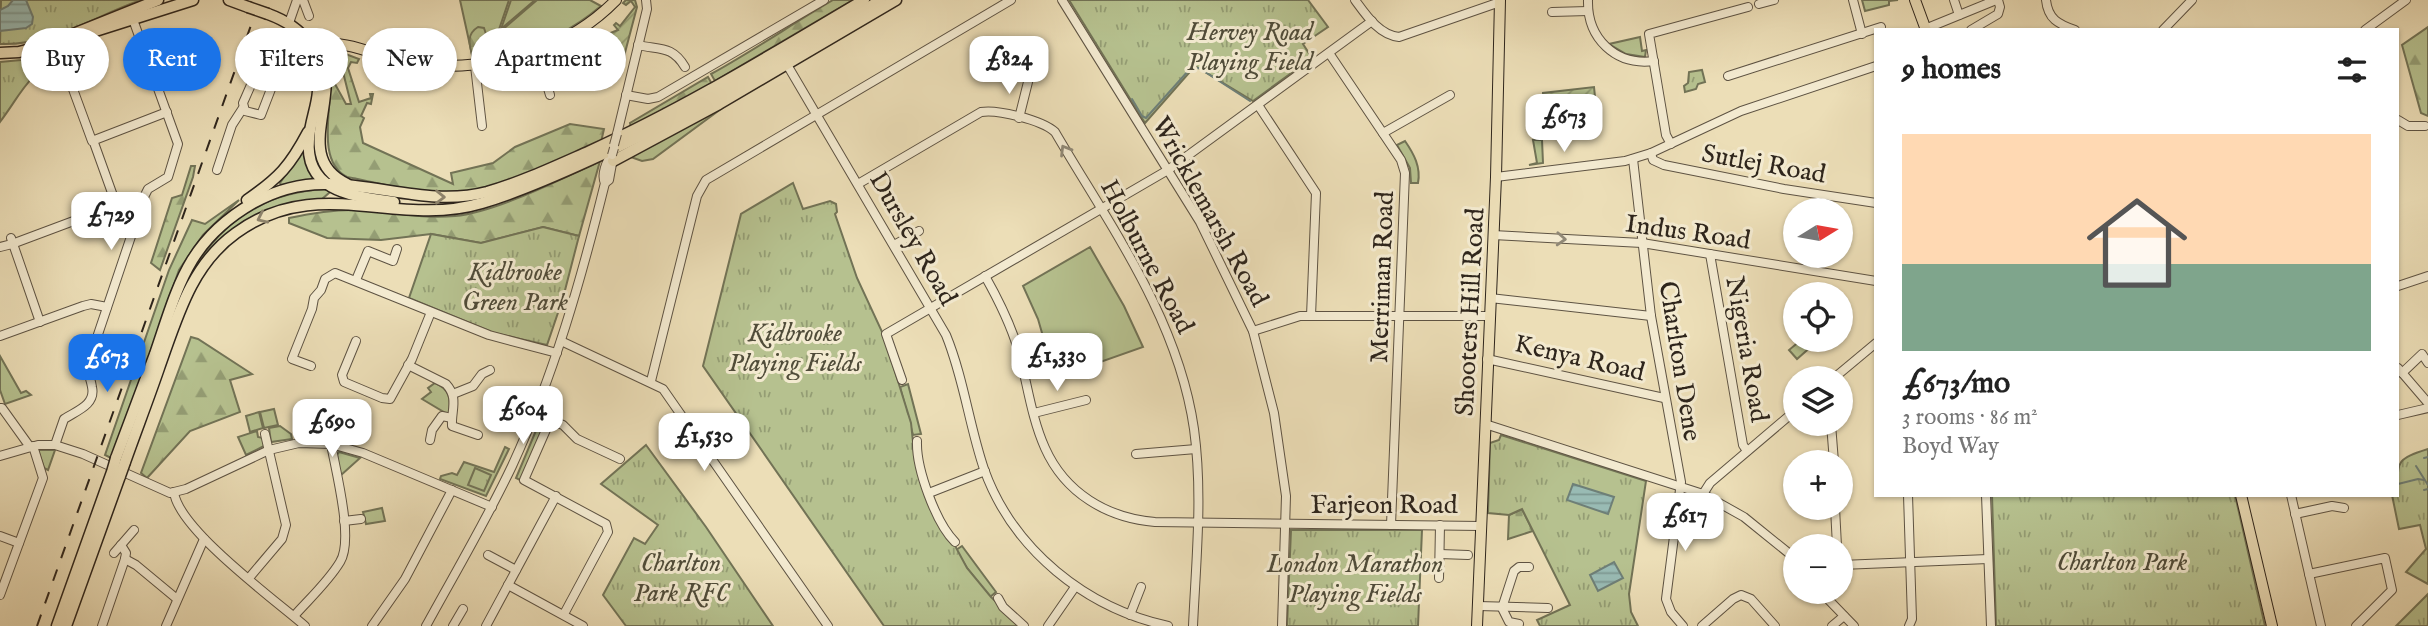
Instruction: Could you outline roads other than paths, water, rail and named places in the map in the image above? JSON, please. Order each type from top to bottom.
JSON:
[{"type":"highway","points":[[131,15],[158,0]]},
{"type":"highway","points":[[0,53],[28,51],[85,29],[193,0]]},
{"type":"highway","points":[[229,0],[289,23],[294,28]]},
{"type":"highway","points":[[227,218],[280,191],[326,184],[438,197],[469,196],[505,186],[558,165],[663,116],[864,0]]},
{"type":"highway","points":[[121,460],[186,296],[205,263],[235,233],[270,214],[303,204],[333,202],[425,210],[468,207],[503,196],[642,137],[881,0]]},
{"type":"highway","points":[[613,158],[719,104],[896,0]]},
{"type":"highway","points":[[318,91],[309,155],[313,166],[326,184],[350,195],[402,203],[425,210]]},
{"type":"highway","points":[[326,91],[319,138],[320,156],[331,173],[349,185]]},
{"type":"highway","points":[[66,626],[183,274],[211,234],[238,206],[280,175],[311,127]]},
{"type":"highway","points":[[57,626],[116,474]]},
{"type":"main road","points":[[582,28],[617,0]]},
{"type":"main road","points":[[1915,0],[1925,28]]},
{"type":"main road","name":"Shooters Hill Road","points":[[1477,626],[1496,177],[1500,1]]},
{"type":"main road","points":[[348,46],[412,64],[471,66]]},
{"type":"main road","points":[[2241,497],[2272,626]]},
{"type":"street","points":[[289,23],[297,0]]},
{"type":"street","points":[[303,0],[309,16]]},
{"type":"street","points":[[427,625],[492,507],[520,449],[558,353],[578,289],[605,183],[603,179],[608,159],[613,158],[647,9],[646,0]]},
{"type":"street","points":[[626,94],[648,99],[658,97],[824,0]]},
{"type":"street","points":[[651,382],[700,188],[712,176],[1011,0]]},
{"type":"street","name":"Wricklemarsh Road","points":[[1062,0],[1213,247],[1253,331],[1274,413],[1285,486],[1282,626]]},
{"type":"street","points":[[1355,0],[1386,33],[1399,37],[1500,1]]},
{"type":"street","points":[[1588,0],[1588,11],[1595,34],[1612,52],[1631,60],[1654,61]]},
{"type":"street","points":[[1759,4],[1774,0]]},
{"type":"street","points":[[1853,0],[1862,34]]},
{"type":"street","points":[[1954,0],[1970,28]]},
{"type":"street","points":[[1930,28],[1997,0],[2000,7],[1998,13],[1974,28]]},
{"type":"street","points":[[2046,0],[2053,20],[2071,28]]},
{"type":"street","points":[[2165,28],[2192,0]]},
{"type":"street","points":[[2368,28],[2406,0]]},
{"type":"street","points":[[1671,144],[1667,135],[1649,34],[1748,7]]},
{"type":"street","points":[[1552,12],[1588,11]]},
{"type":"street","points":[[55,445],[64,419],[85,407],[91,398],[93,388],[87,368],[142,205],[148,189],[168,177],[177,150],[178,144],[131,15]]},
{"type":"street","points":[[902,380],[886,334],[1168,170],[1372,21]]},
{"type":"street","points":[[1728,76],[1874,30]]},
{"type":"street","points":[[638,44],[670,51],[678,55],[685,67]]},
{"type":"street","name":"Merriman Road","points":[[1329,53],[1401,160],[1405,173],[1391,525]]},
{"type":"street","points":[[1496,177],[1633,159],[1741,111],[1874,67]]},
{"type":"street","name":"Dursley Road","points":[[789,68],[946,335],[959,368],[985,471],[1000,503],[1019,532],[1045,561],[1075,587],[1130,615],[1168,626]]},
{"type":"street","points":[[1019,118],[1028,82]]},
{"type":"street","points":[[73,91],[116,204]]},
{"type":"street","points":[[217,170],[232,125],[249,91]]},
{"type":"street","points":[[243,107],[246,111],[261,115],[270,91]]},
{"type":"street","points":[[478,91],[482,126]]},
{"type":"street","points":[[549,91],[550,95]]},
{"type":"street","points":[[1383,133],[1450,95]]},
{"type":"street","points":[[1258,105],[1315,193],[1311,316]]},
{"type":"street","name":"Holburne Road","points":[[858,184],[981,113],[995,111],[1041,123],[1055,132],[1146,287],[1169,335],[1184,381],[1196,449],[1198,524],[1193,626]]},
{"type":"street","points":[[92,140],[167,112]]},
{"type":"street","points":[[2399,121],[2409,127],[2425,126]]},
{"type":"street","name":"Sutlej Road","points":[[1651,153],[1653,160],[1664,165],[1784,189],[1874,203]]},
{"type":"street","name":"Charlton Dene","points":[[1633,159],[1651,316],[1681,486],[1666,592],[1668,605],[1683,626]]},
{"type":"street","points":[[0,247],[116,204],[127,201],[142,205]]},
{"type":"street","points":[[894,245],[919,231]]},
{"type":"street","name":"Indus Road","points":[[1493,235],[1642,243],[1874,281]]},
{"type":"street","points":[[12,241],[40,321]]},
{"type":"street","points":[[356,280],[368,251],[393,261],[397,249]]},
{"type":"street","name":"Nigeria Road","points":[[1710,254],[1743,445],[1747,451]]},
{"type":"street","points":[[312,366],[292,359],[313,309],[314,299],[329,275],[340,274],[501,339],[558,353]]},
{"type":"street","points":[[2399,286],[2428,275]]},
{"type":"street","name":"Farjeon Road","points":[[985,276],[1012,331],[1044,448],[1056,469],[1074,489],[1092,503],[1116,515],[1142,521],[1198,524],[1481,526]]},
{"type":"street","points":[[304,295],[314,299]]},
{"type":"street","points":[[1490,298],[1651,316]]},
{"type":"street","points":[[0,336],[91,304],[107,307]]},
{"type":"street","points":[[356,341],[356,351],[342,375],[344,382],[386,399],[393,396],[431,312]]},
{"type":"street","points":[[1253,331],[1300,316],[1489,316]]},
{"type":"street","points":[[561,341],[663,389],[828,626]]},
{"type":"street","points":[[1848,366],[1874,344]]},
{"type":"street","points":[[2399,415],[2428,406],[2400,370],[2422,354],[2428,363]]},
{"type":"street","name":"Kenya Road","points":[[1487,359],[1664,398]]},
{"type":"street","points":[[408,365],[446,384],[453,394],[455,407],[451,422],[455,428],[478,435]]},
{"type":"street","points":[[453,394],[473,386],[482,373],[489,370]]},
{"type":"street","points":[[1034,413],[1086,400]]},
{"type":"street","points":[[0,595],[43,478],[32,446],[1,406]]},
{"type":"street","points":[[429,440],[432,430],[442,416],[452,418]]},
{"type":"street","points":[[1703,494],[1710,482],[1783,421]]},
{"type":"street","points":[[564,614],[608,532],[608,527],[524,480],[549,423],[559,422],[577,439],[621,459]]},
{"type":"street","points":[[1485,424],[1703,494],[1744,517],[1783,548]]},
{"type":"street","points":[[249,578],[282,539],[286,525],[265,434]]},
{"type":"street","points":[[917,441],[919,463],[929,493],[944,526],[955,542]]},
{"type":"street","points":[[0,456],[32,446],[55,445],[83,454],[166,493],[174,492],[269,450],[299,443],[331,444],[363,453],[492,507]]},
{"type":"street","points":[[294,616],[340,563],[346,545],[331,444]]},
{"type":"street","points":[[1136,454],[1196,449]]},
{"type":"street","points":[[929,493],[985,471]]},
{"type":"street","points":[[372,626],[405,579],[452,490]]},
{"type":"street","points":[[174,492],[178,509],[204,539],[305,626]]},
{"type":"street","points":[[486,626],[556,496]]},
{"type":"street","points":[[1908,497],[1912,619],[1909,626]]},
{"type":"street","points":[[1986,497],[1990,626]]},
{"type":"street","points":[[2291,497],[2321,626]]},
{"type":"street","points":[[2295,514],[2332,506],[2344,508]]},
{"type":"street","points":[[344,522],[361,519]]},
{"type":"street","points":[[1438,578],[1440,526]]},
{"type":"street","points":[[114,553],[134,530]]},
{"type":"street","points":[[0,536],[19,543]]},
{"type":"street","points":[[166,626],[204,539]]},
{"type":"street","points":[[102,626],[125,559],[126,553],[121,545]]},
{"type":"street","points":[[1440,554],[1468,555]]},
{"type":"street","points":[[488,555],[516,570]]},
{"type":"street","points":[[2309,575],[2385,558],[2392,590],[2356,626]]},
{"type":"street","points":[[125,559],[177,600]]},
{"type":"street","points":[[1853,564],[1989,559]]},
{"type":"street","points":[[1519,624],[1509,622],[1502,608],[1514,571],[1519,567],[1529,567]]},
{"type":"street","points":[[508,585],[583,626]]},
{"type":"street","points":[[1048,626],[1075,587]]},
{"type":"street","points":[[1130,615],[1141,587]]},
{"type":"street","points":[[1702,626],[1733,598],[1742,595],[1751,599],[1775,626]]},
{"type":"street","points":[[998,598],[1003,607],[1024,626]]},
{"type":"street","points":[[1832,604],[1854,626]]},
{"type":"street","points":[[1478,606],[1548,608]]},
{"type":"street","points":[[453,626],[463,609]]},
{"type":"street","points":[[1832,626],[1843,616]]},
{"type":"water","points":[[13,0],[26,0],[33,17],[32,24],[26,28],[0,31],[0,10]]},
{"type":"water","points":[[1573,484],[1614,497],[1608,514],[1567,500]]},
{"type":"water","points":[[1614,562],[1623,578],[1598,591],[1590,575]]},
{"type":"waterway","points":[[1132,99],[1146,118],[1189,70],[1199,68],[1250,101]]},
{"type":"waterway","points":[[2424,458],[2428,457]]},
{"type":"waterway","points":[[2416,466],[2428,485]]},
{"type":"waterway","points":[[2399,484],[2424,480]]},
{"type":"waterway","points":[[2424,490],[2428,489]]},
{"type":"railway","points":[[37,626],[260,0]]},
{"type":"park label","name":"Hervey Road Playing Field","points":[[1250,46]]},
{"type":"park label","name":"Kidbrooke Green Park","points":[[515,286]]},
{"type":"park label","name":"Kidbrooke Playing Fields","points":[[795,347]]},
{"type":"park label","name":"Charlton Park","points":[[2122,561]]},
{"type":"park label","name":"Charlton Park RFC","points":[[681,577]]},
{"type":"park label","name":"London Marathon Playing Fields","points":[[1355,578]]}]
